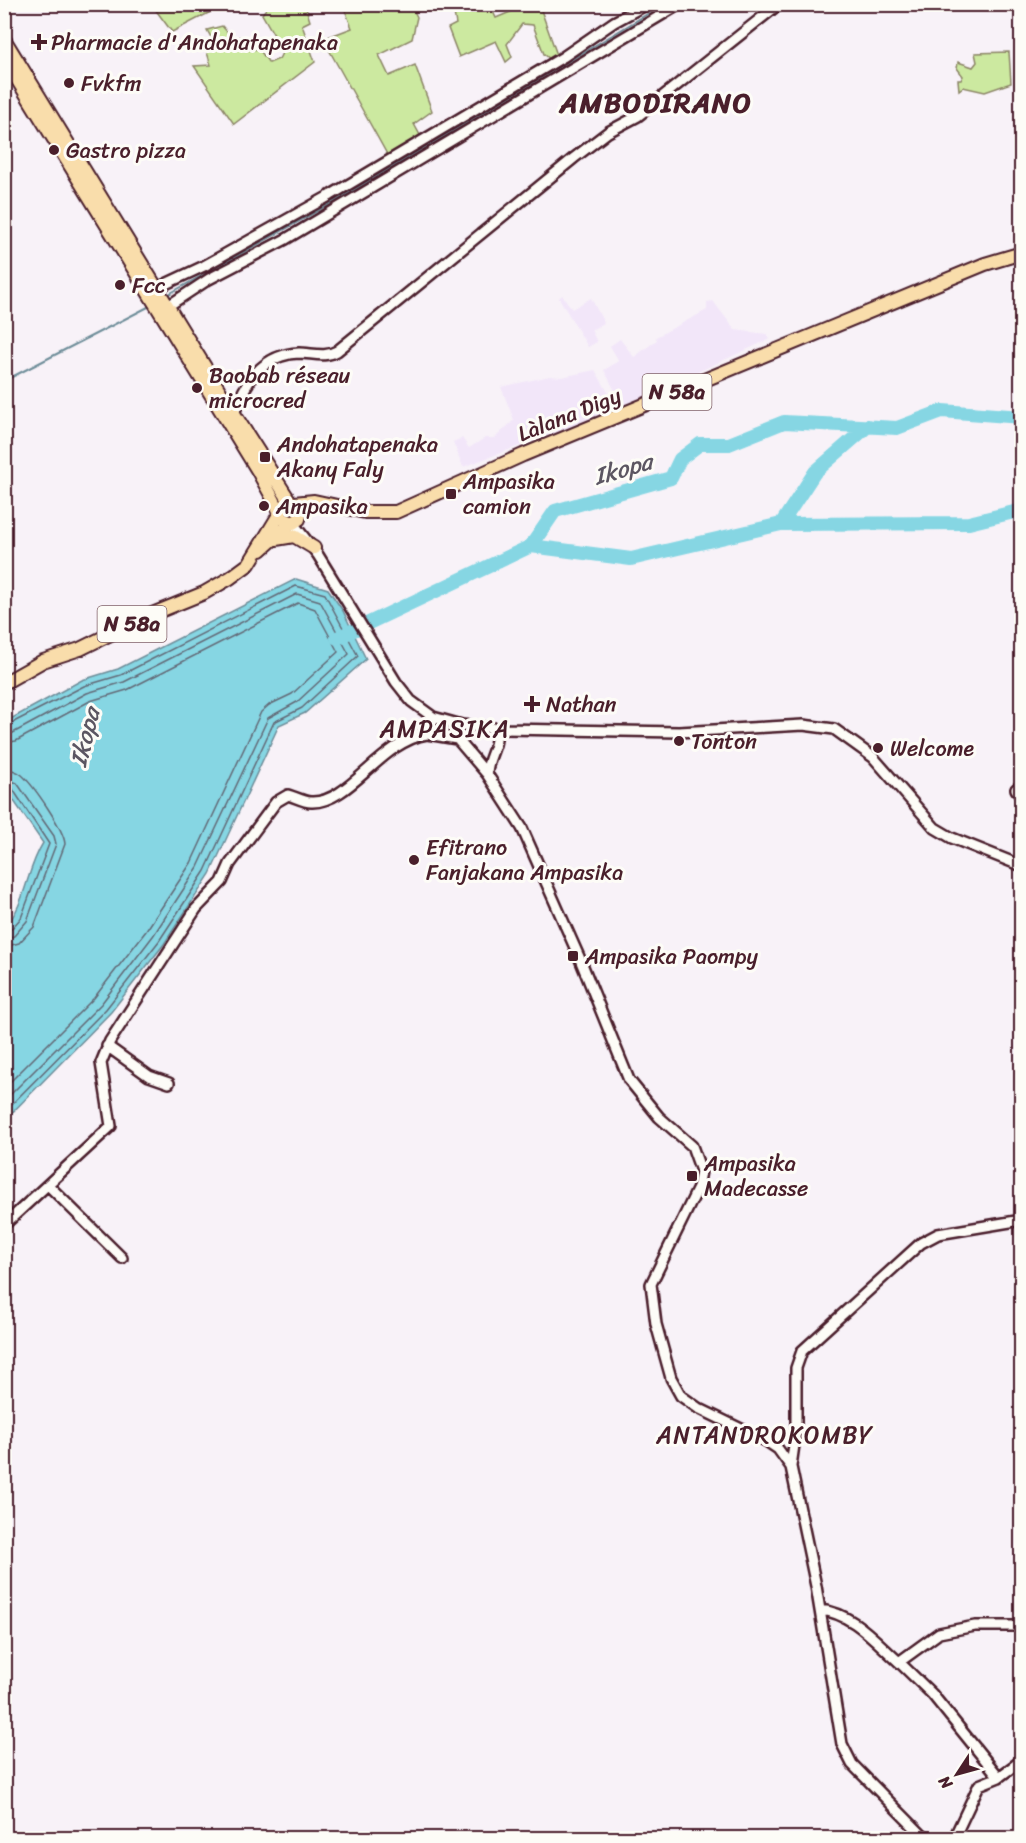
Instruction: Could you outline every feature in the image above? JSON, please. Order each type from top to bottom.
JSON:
[{"type":"main road","points":[[4,39],[23,79],[153,292],[293,503],[282,508],[293,519]]},
{"type":"main road","points":[[4,58],[23,79]]},
{"type":"main road","name":"Làlana Digy","points":[[331,504],[380,513],[412,506],[523,455],[985,264],[1022,253]]},
{"type":"main road","points":[[164,309],[268,489],[293,519]]},
{"type":"main road","points":[[268,489],[272,510],[272,535],[289,534],[316,552]]},
{"type":"main road","name":"N 58a","points":[[293,503],[314,501],[331,504]]},
{"type":"main road","points":[[293,519],[314,508],[331,504]]},
{"type":"main road","name":"N 58a","points":[[4,683],[43,661],[80,649],[145,617],[204,593],[244,569],[272,535],[293,519]]},
{"type":"street","points":[[153,292],[331,195],[563,57],[614,22],[647,4]]},
{"type":"street","points":[[164,309],[209,279],[277,244],[680,4]]},
{"type":"street","points":[[234,414],[246,384],[268,362],[286,355],[325,355],[337,351],[573,158],[608,132],[638,116],[779,4]]},
{"type":"street","points":[[293,519],[316,552],[388,670],[411,701],[433,717],[462,725],[495,729],[679,732],[802,725],[834,729],[873,757],[936,828],[952,838],[1022,866]]},
{"type":"street","points":[[427,734],[433,717]]},
{"type":"street","points":[[487,774],[488,762],[498,742],[495,729]]},
{"type":"street","points":[[4,1225],[111,1126],[101,1063],[107,1046],[130,1005],[196,909],[222,882],[230,864],[276,802],[288,795],[311,802],[335,795],[356,782],[373,763],[401,742],[427,734],[457,739],[487,774],[522,828],[580,959],[629,1080],[659,1117],[692,1146],[701,1171],[698,1188],[688,1212],[651,1284],[656,1324],[671,1378],[681,1396],[698,1408],[766,1441],[778,1449],[791,1467]]},
{"type":"street","points":[[1016,789],[1022,798]]},
{"type":"street","points":[[107,1046],[149,1076],[169,1083]]},
{"type":"street","points":[[48,1185],[104,1237],[122,1258]]},
{"type":"street","points":[[925,1839],[852,1764],[843,1744],[820,1610],[791,1467],[792,1445],[796,1431],[796,1368],[802,1351],[921,1243],[938,1234],[1022,1220]]},
{"type":"street","points":[[820,1610],[836,1611],[847,1616],[899,1662],[932,1694],[999,1777]]},
{"type":"street","points":[[899,1662],[939,1633],[975,1626],[1022,1626]]},
{"type":"street","points":[[954,1839],[979,1785],[999,1777],[1022,1760]]},
{"type":"shaded area","points":[[562,295],[572,309],[591,298],[604,323],[591,330],[597,342],[588,347],[559,298]]},
{"type":"shaded area","points":[[713,301],[735,330],[767,334],[770,339],[623,406],[604,370],[619,361],[610,346],[620,339],[634,357],[657,340],[656,337],[707,310],[707,302]]},
{"type":"shaded area","points":[[595,370],[618,409],[463,467],[453,442],[462,438],[469,448],[485,438],[495,438],[514,420],[501,387],[550,376],[562,377]]},
{"type":"green space","points":[[152,5],[224,5],[172,32]]},
{"type":"green space","points":[[269,5],[305,5],[310,21],[302,25],[315,62],[234,124],[194,66],[211,65],[204,43],[212,39],[207,30],[222,26],[232,37],[241,37],[249,50],[259,49],[269,63],[279,59],[283,51],[262,14]]},
{"type":"green space","points":[[343,5],[411,5],[417,17],[412,39],[379,55],[389,76],[415,65],[432,111],[414,124],[421,137],[388,156],[323,39],[352,28]]},
{"type":"green space","points":[[513,5],[556,5],[541,10],[557,55],[550,59],[544,54],[533,25],[522,24],[507,44],[512,57],[506,62],[496,41],[459,57],[448,28],[456,24],[454,13],[478,6],[481,11],[491,7],[496,18],[515,10]]},
{"type":"green space","points":[[1009,52],[1011,83],[985,92],[963,87],[959,90],[958,80],[961,80],[963,76],[957,68],[958,62],[973,67],[977,62],[975,53]]},
{"type":"water","points":[[296,579],[328,589],[343,611],[366,659],[305,713],[279,725],[210,874],[164,944],[111,1012],[5,1120],[5,927],[22,897],[37,853],[43,843],[5,788],[5,722],[82,680],[118,669]]},
{"type":"waterway","points":[[167,295],[339,199],[664,4]]},
{"type":"waterway","points":[[4,381],[152,305]]},
{"type":"waterway","name":"Ikopa","points":[[337,638],[531,546],[555,511],[671,478],[680,459],[700,444],[729,444],[784,422],[897,428],[942,411],[1022,417]]},
{"type":"waterway","name":"Ikopa","points":[[781,524],[815,472],[868,426]]},
{"type":"waterway","name":"Ikopa","points":[[531,546],[631,559],[781,524],[969,523],[1022,510]]},
{"type":"place","name":"Pharmacie d'Andohatapenaka","points":[[39,42]]},
{"type":"place","name":"Fvkfm","points":[[69,83]]},
{"type":"place","name":"Gastro pizza","points":[[54,150]]},
{"type":"place","name":"Fcc","points":[[120,285]]},
{"type":"place","name":"Baobab réseau microcred","points":[[197,388]]},
{"type":"place","name":"Andohatapenaka Akany Faly","points":[[265,457]]},
{"type":"place","name":"Ampasika camion","points":[[451,494]]},
{"type":"place","name":"Ampasika","points":[[264,506]]},
{"type":"place","name":"Nathan","points":[[532,704]]},
{"type":"place","name":"Tonton","points":[[679,741]]},
{"type":"place","name":"Welcome","points":[[878,748]]},
{"type":"place","name":"Efitrano Fanjakana Ampasika","points":[[414,860]]},
{"type":"place","name":"Ampasika Paompy","points":[[573,956]]},
{"type":"place","name":"Ampasika Madecasse","points":[[692,1176]]},
{"type":"district","name":"AMBODIRANO","points":[[656,102]]},
{"type":"district","name":"AMPASIKA","points":[[445,729]]},
{"type":"district","name":"ANTANDROKOMBY","points":[[765,1435]]}]
